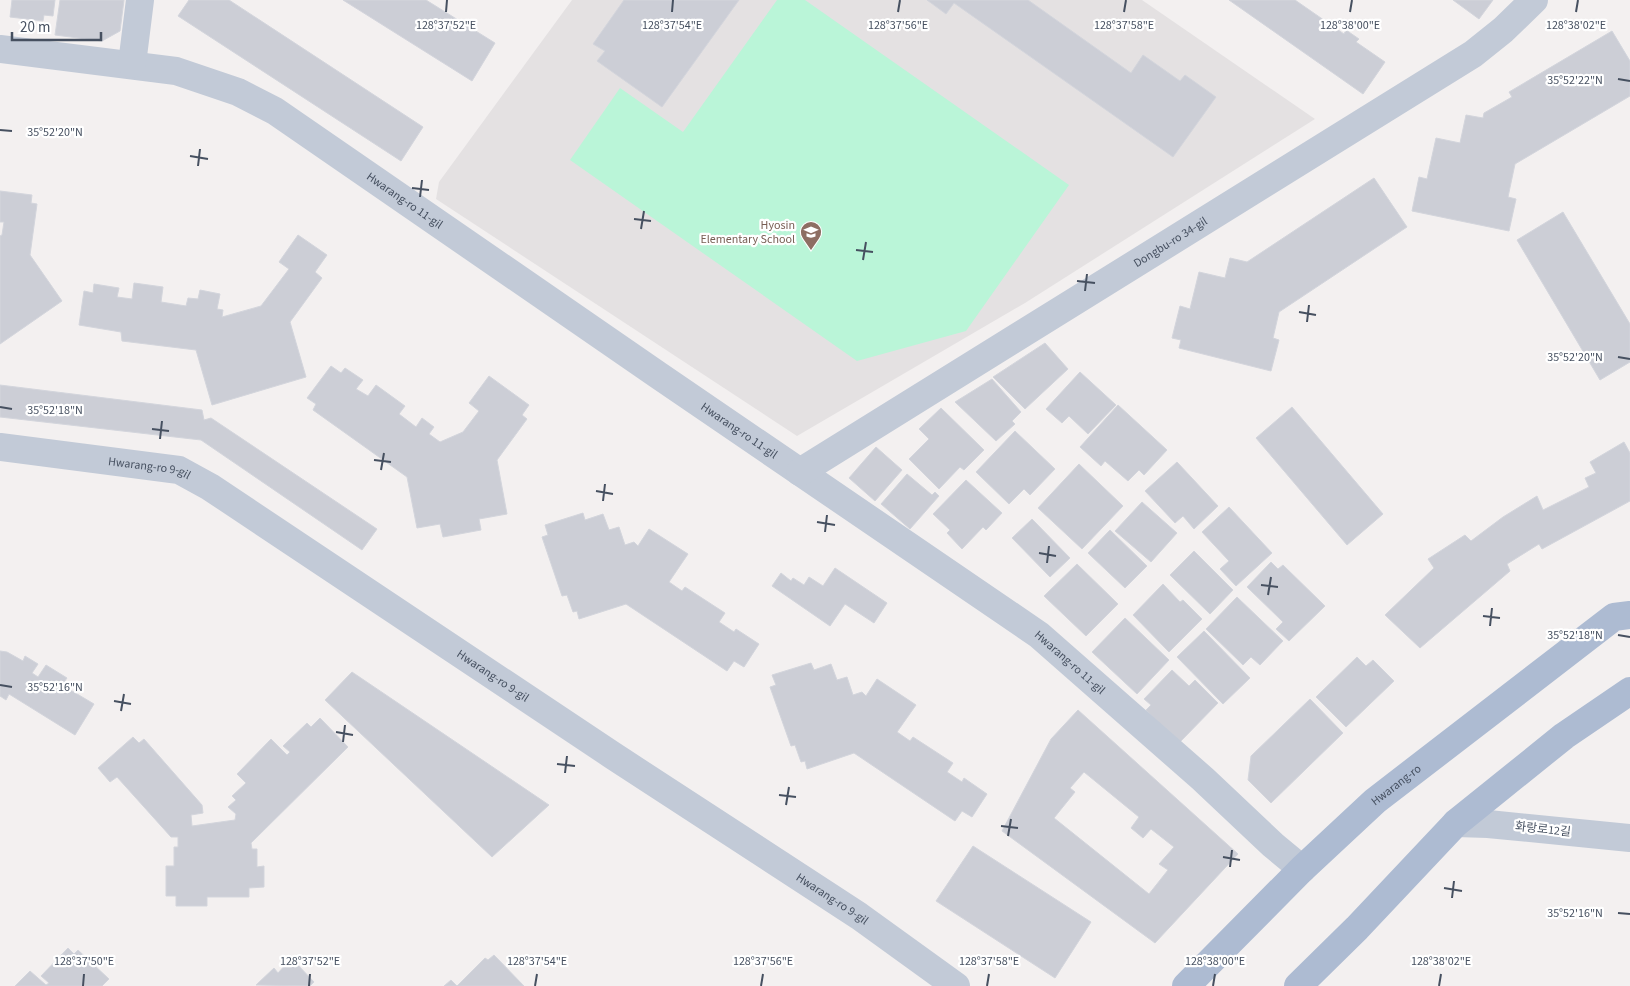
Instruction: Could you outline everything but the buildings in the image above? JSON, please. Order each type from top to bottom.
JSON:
[{"type":"main road","name":"Hwarang-ro","points":[[1186,986],[1302,869],[1375,801],[1614,617],[1630,615]]},
{"type":"main road","points":[[1298,986],[1356,928],[1456,822],[1564,736],[1630,691]]},
{"type":"street","points":[[132,64],[140,0]]},
{"type":"street","name":"Dongbu-ro 34-gil","points":[[800,472],[1473,54],[1503,30],[1534,0]]},
{"type":"street","name":"Hwarang-ro 11-gil","points":[[0,49],[176,70],[238,92],[275,111],[1039,635],[1302,869]]},
{"type":"street","name":"Hwarang-ro 9-gil","points":[[0,447],[179,470],[210,487],[612,755],[859,916],[956,986]]},
{"type":"street","name":"화랑로12길","points":[[1456,822],[1630,838]]},
{"type":"shaded area","name":"Hyosin Elementary School","points":[[572,0],[1142,0],[1315,119],[1025,303],[797,436],[436,199],[439,182]]},
{"type":"green space","points":[[777,0],[805,0],[1069,185],[966,331],[857,361],[570,160],[620,88],[683,132]]},
{"type":"place","name":"Hyosin Elementary School","points":[[811,251]]}]
